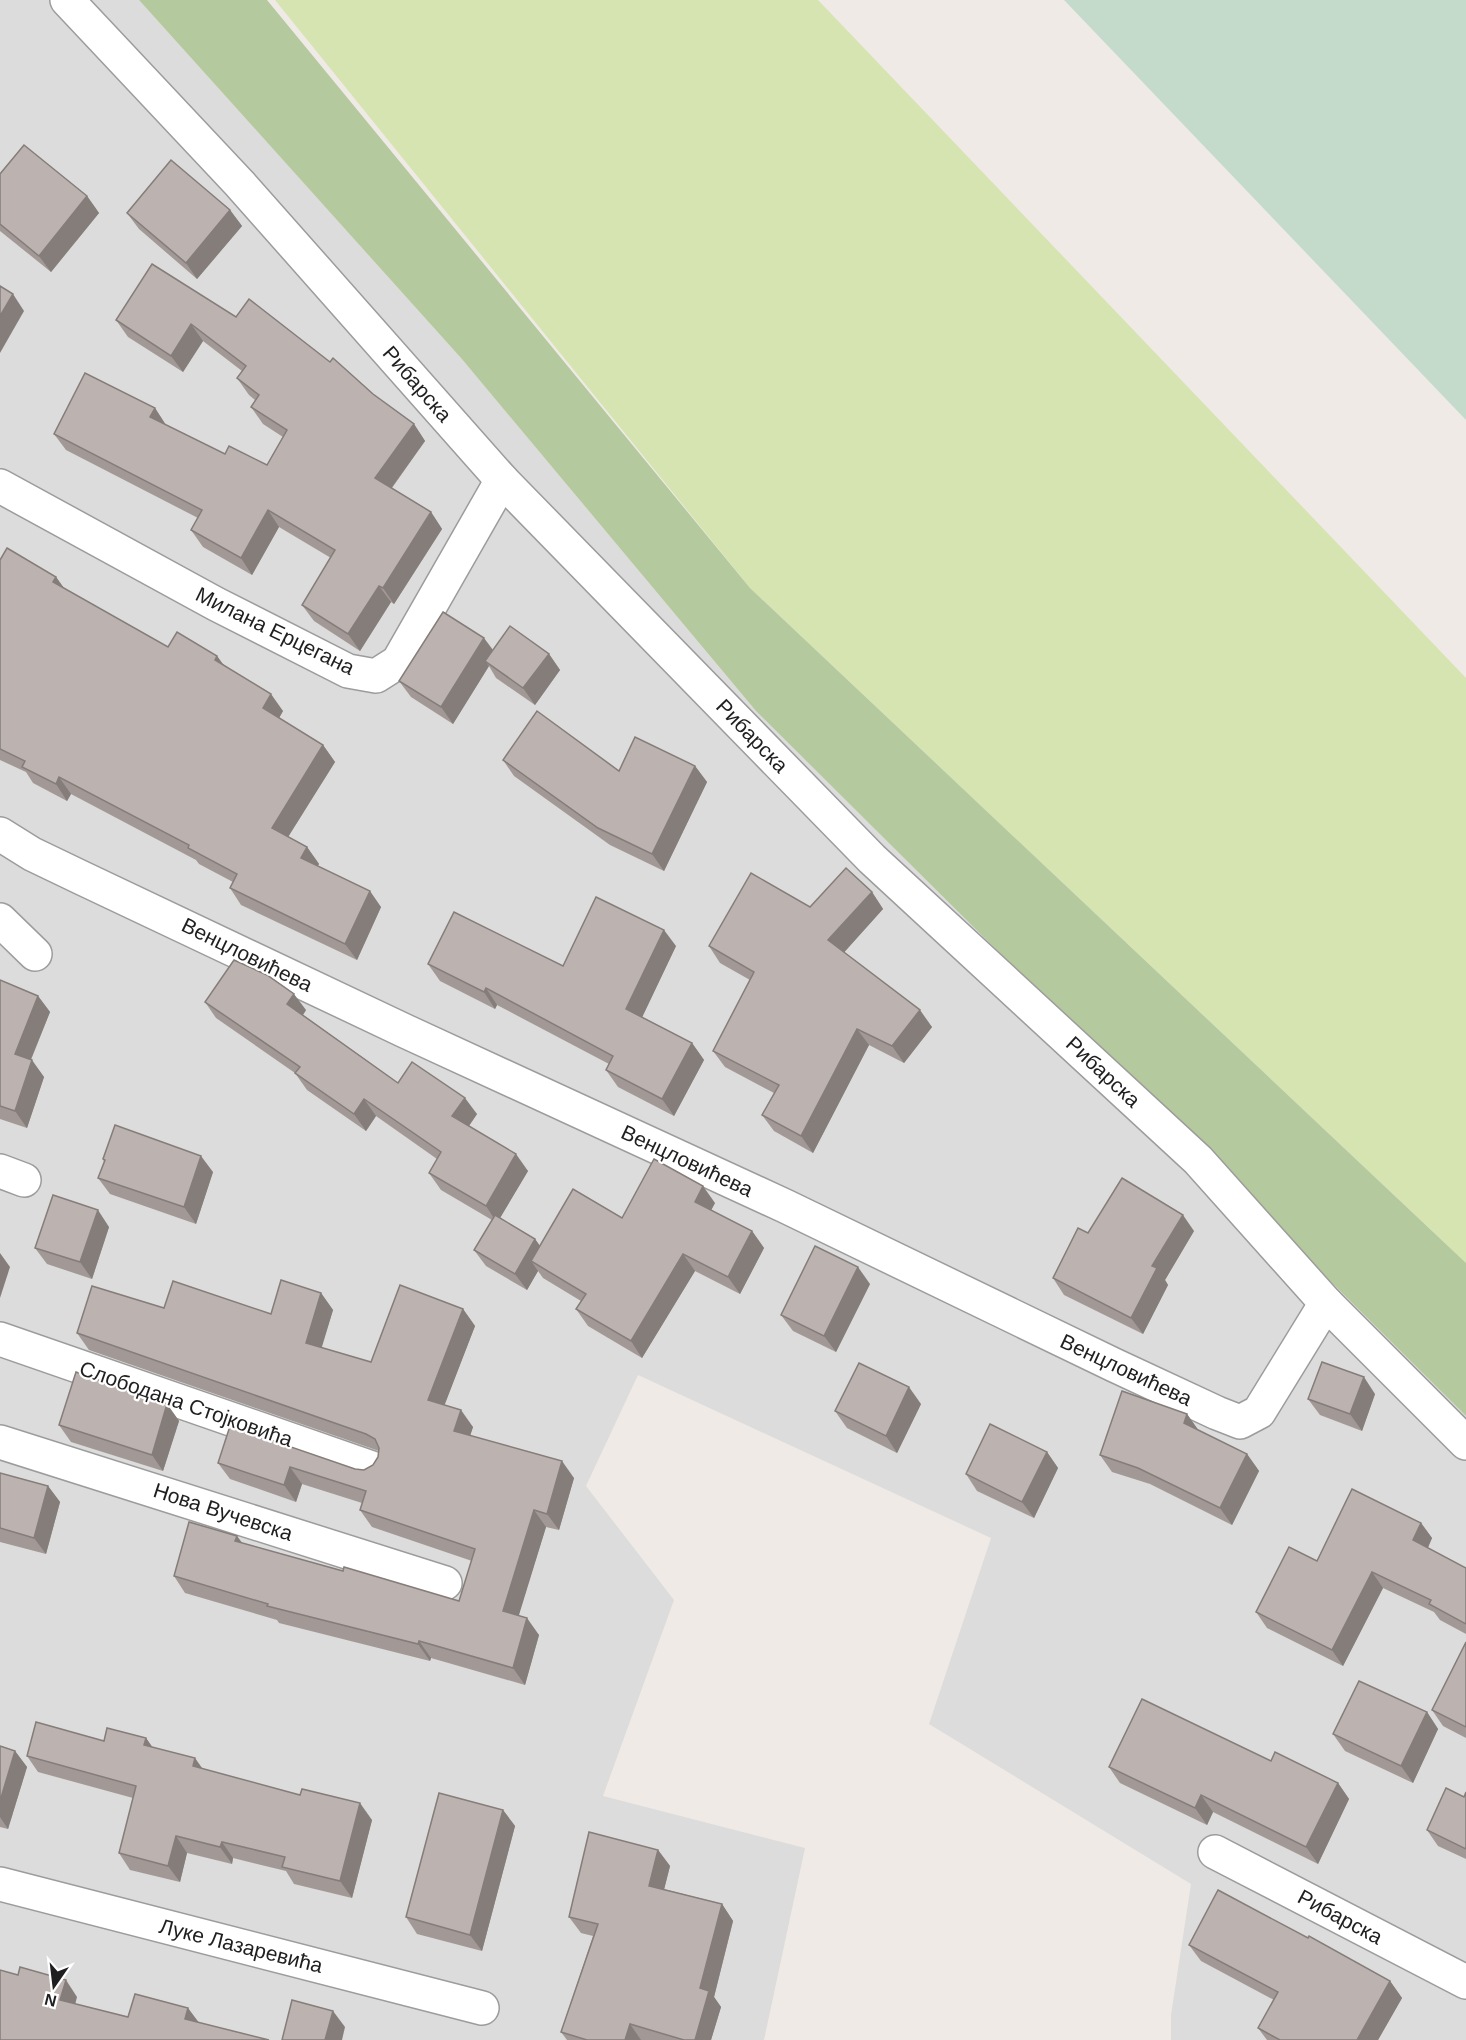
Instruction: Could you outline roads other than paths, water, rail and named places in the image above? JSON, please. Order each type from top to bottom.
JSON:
[{"type":"street","name":"Рибарска","points":[[67,0],[240,184],[502,480],[873,859],[1198,1160],[1326,1303],[1466,1443]]},
{"type":"street","name":"Милана Ерцегана","points":[[0,486],[216,604],[348,671],[376,676],[398,662],[502,480]]},
{"type":"street","name":"Венцловићева","points":[[0,834],[32,854],[82,878],[405,1031],[785,1206],[1114,1365],[1240,1422],[1259,1412],[1326,1303]]},
{"type":"street","points":[[0,920],[35,954]]},
{"type":"street","name":"Слободана Стојковића","points":[[0,1339],[372,1468]]},
{"type":"street","name":"Нова Вучевска","points":[[0,1442],[445,1583]]},
{"type":"street","name":"Рибарска","points":[[1215,1852],[1466,1982]]},
{"type":"street","name":"Луке Лазаревића","points":[[0,1884],[482,2008]]}]
